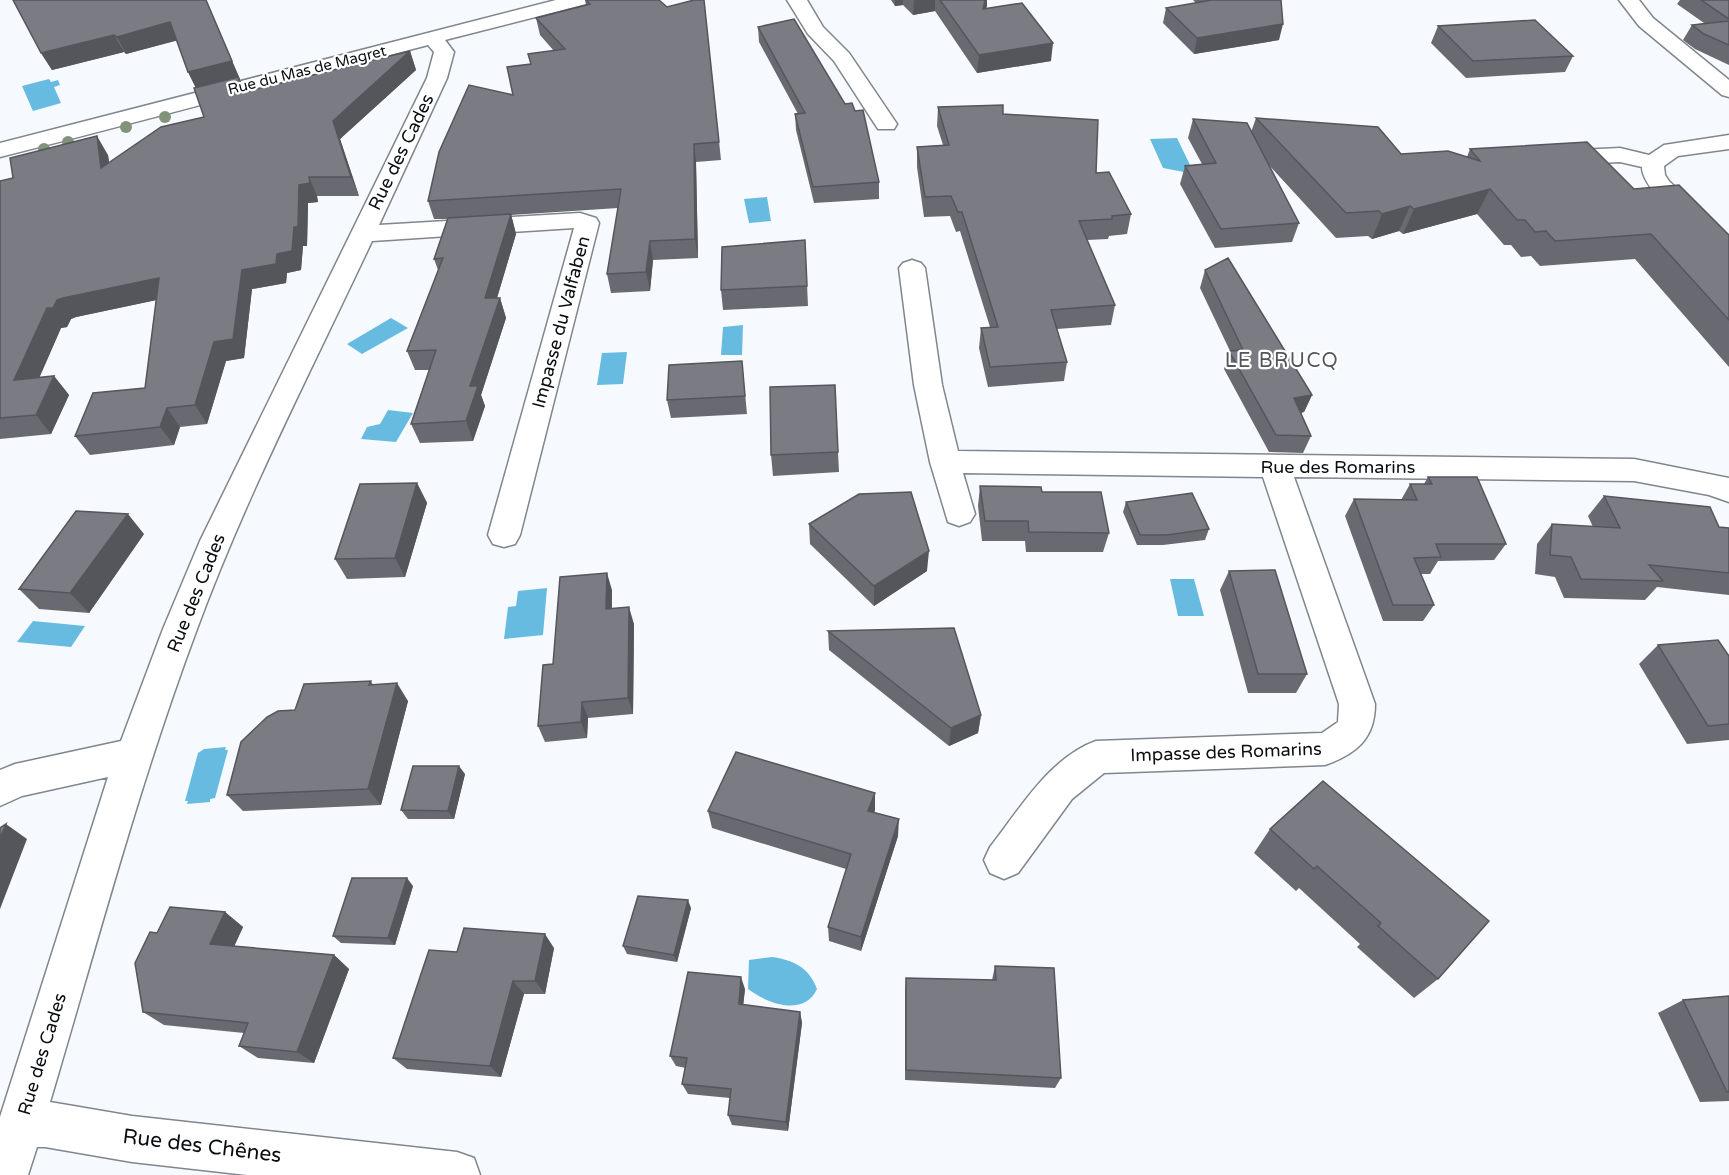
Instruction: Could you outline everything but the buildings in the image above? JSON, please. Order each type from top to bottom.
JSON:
[{"type":"street","name":"Rue du Mas de Magret","points":[[0,150],[162,110],[235,87],[433,38],[504,9],[579,0]]},
{"type":"street","points":[[797,0],[815,30],[842,57],[886,124]]},
{"type":"street","points":[[1629,0],[1646,22],[1729,91]]},
{"type":"street","name":"Rue des Cades","points":[[5,1175],[134,755],[180,629],[216,541],[437,78],[444,52],[433,38]]},
{"type":"street","points":[[1653,164],[1672,150],[1729,142]]},
{"type":"street","points":[[1539,159],[1620,155],[1653,164]]},
{"type":"street","points":[[1653,164],[1653,175],[1662,186],[1729,254]]},
{"type":"street","name":"Impasse du Valfaben","points":[[361,234],[580,220],[587,223],[504,535]]},
{"type":"street","points":[[912,268],[928,385],[959,514]]},
{"type":"street","name":"Rue des Romarins","points":[[945,462],[1634,470],[1715,485],[1729,491]]},
{"type":"street","name":"Impasse des Romarins","points":[[1004,860],[1059,787],[1096,756],[1325,749],[1347,740],[1358,722],[1357,704],[1275,466]]},
{"type":"street","points":[[0,789],[15,781],[134,755]]},
{"type":"street","name":"Rue des Chênes","points":[[20,1124],[45,1124],[132,1138],[457,1175]]},
{"type":"water","points":[[49,79],[51,82],[58,80],[60,85],[54,87],[61,103],[33,111],[22,86]]},
{"type":"water","points":[[1177,138],[1191,167],[1184,172],[1163,168],[1150,139]]},
{"type":"water","points":[[767,197],[771,221],[749,223],[744,199]]},
{"type":"water","points":[[391,318],[408,328],[362,354],[347,344]]},
{"type":"water","points":[[743,325],[742,355],[721,355],[723,327]]},
{"type":"water","points":[[627,352],[623,384],[597,385],[602,353]]},
{"type":"water","points":[[388,410],[413,413],[396,442],[361,439],[367,427],[380,424]]},
{"type":"water","points":[[1170,579],[1194,579],[1204,616],[1178,616]]},
{"type":"water","points":[[547,588],[543,635],[504,639],[508,607],[516,606],[518,591]]},
{"type":"water","points":[[33,621],[85,626],[71,647],[17,642]]},
{"type":"water","points":[[226,747],[225,750],[228,750],[215,798],[210,799],[210,802],[187,804],[188,801],[185,801],[198,753],[204,749]]},
{"type":"water","points":[[772,957],[787,960],[810,975],[817,989],[811,998],[804,1003],[785,1005],[765,999],[748,989],[749,960]]},
{"type":"district","name":"LE BRUCQ","points":[[1282,361]]}]
